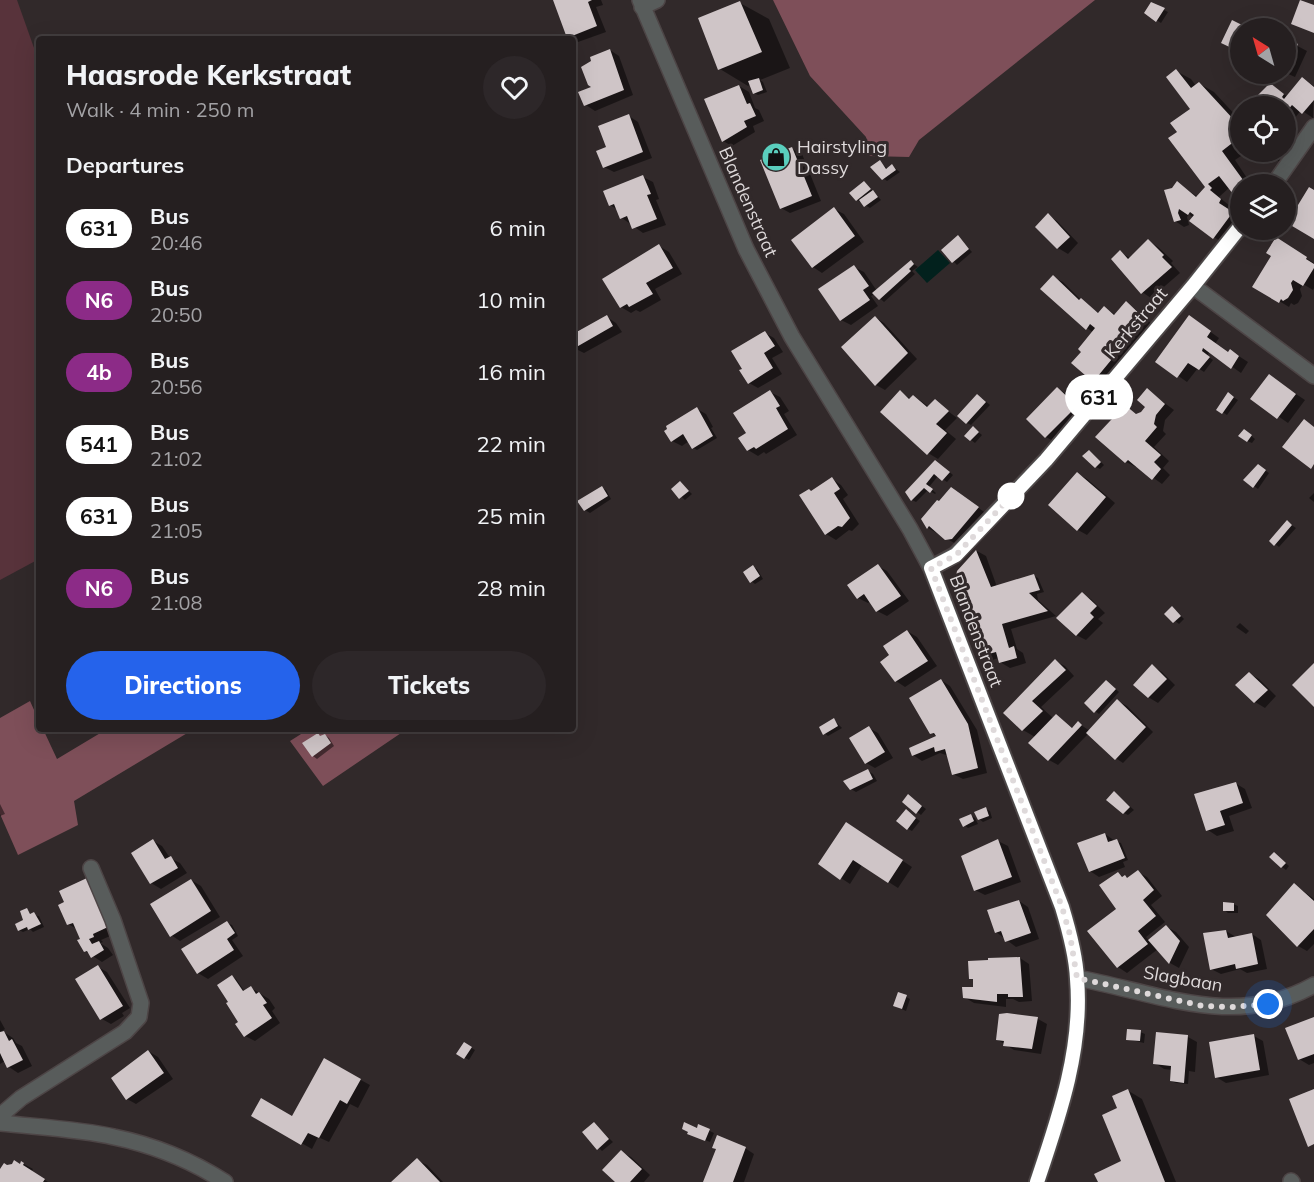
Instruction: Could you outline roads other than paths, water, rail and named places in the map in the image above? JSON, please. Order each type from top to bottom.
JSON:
[{"type":"street","points":[[641,3],[657,0]]},
{"type":"street","name":"Blandenstraat","points":[[641,3],[752,259],[792,337],[910,529],[931,568],[1062,907],[1070,935],[1077,978],[1078,1014],[1068,1079],[1037,1182]]},
{"type":"street","points":[[1281,174],[1314,127]]},
{"type":"street","name":"Kerkstraat","points":[[931,568],[956,555],[1046,460],[1230,240]]},
{"type":"street","points":[[1193,286],[1314,376]]},
{"type":"street","points":[[0,1116],[21,1098],[125,1032],[140,1017],[141,1003],[91,868]]},
{"type":"street","name":"Slagbaan","points":[[1077,978],[1203,1006],[1233,1007],[1268,1004],[1314,985]]},
{"type":"street","points":[[0,1123],[113,1136],[154,1148],[190,1163],[225,1182]]},
{"type":"place","name":"Hairstyling Dassy","points":[[776,157]]}]
